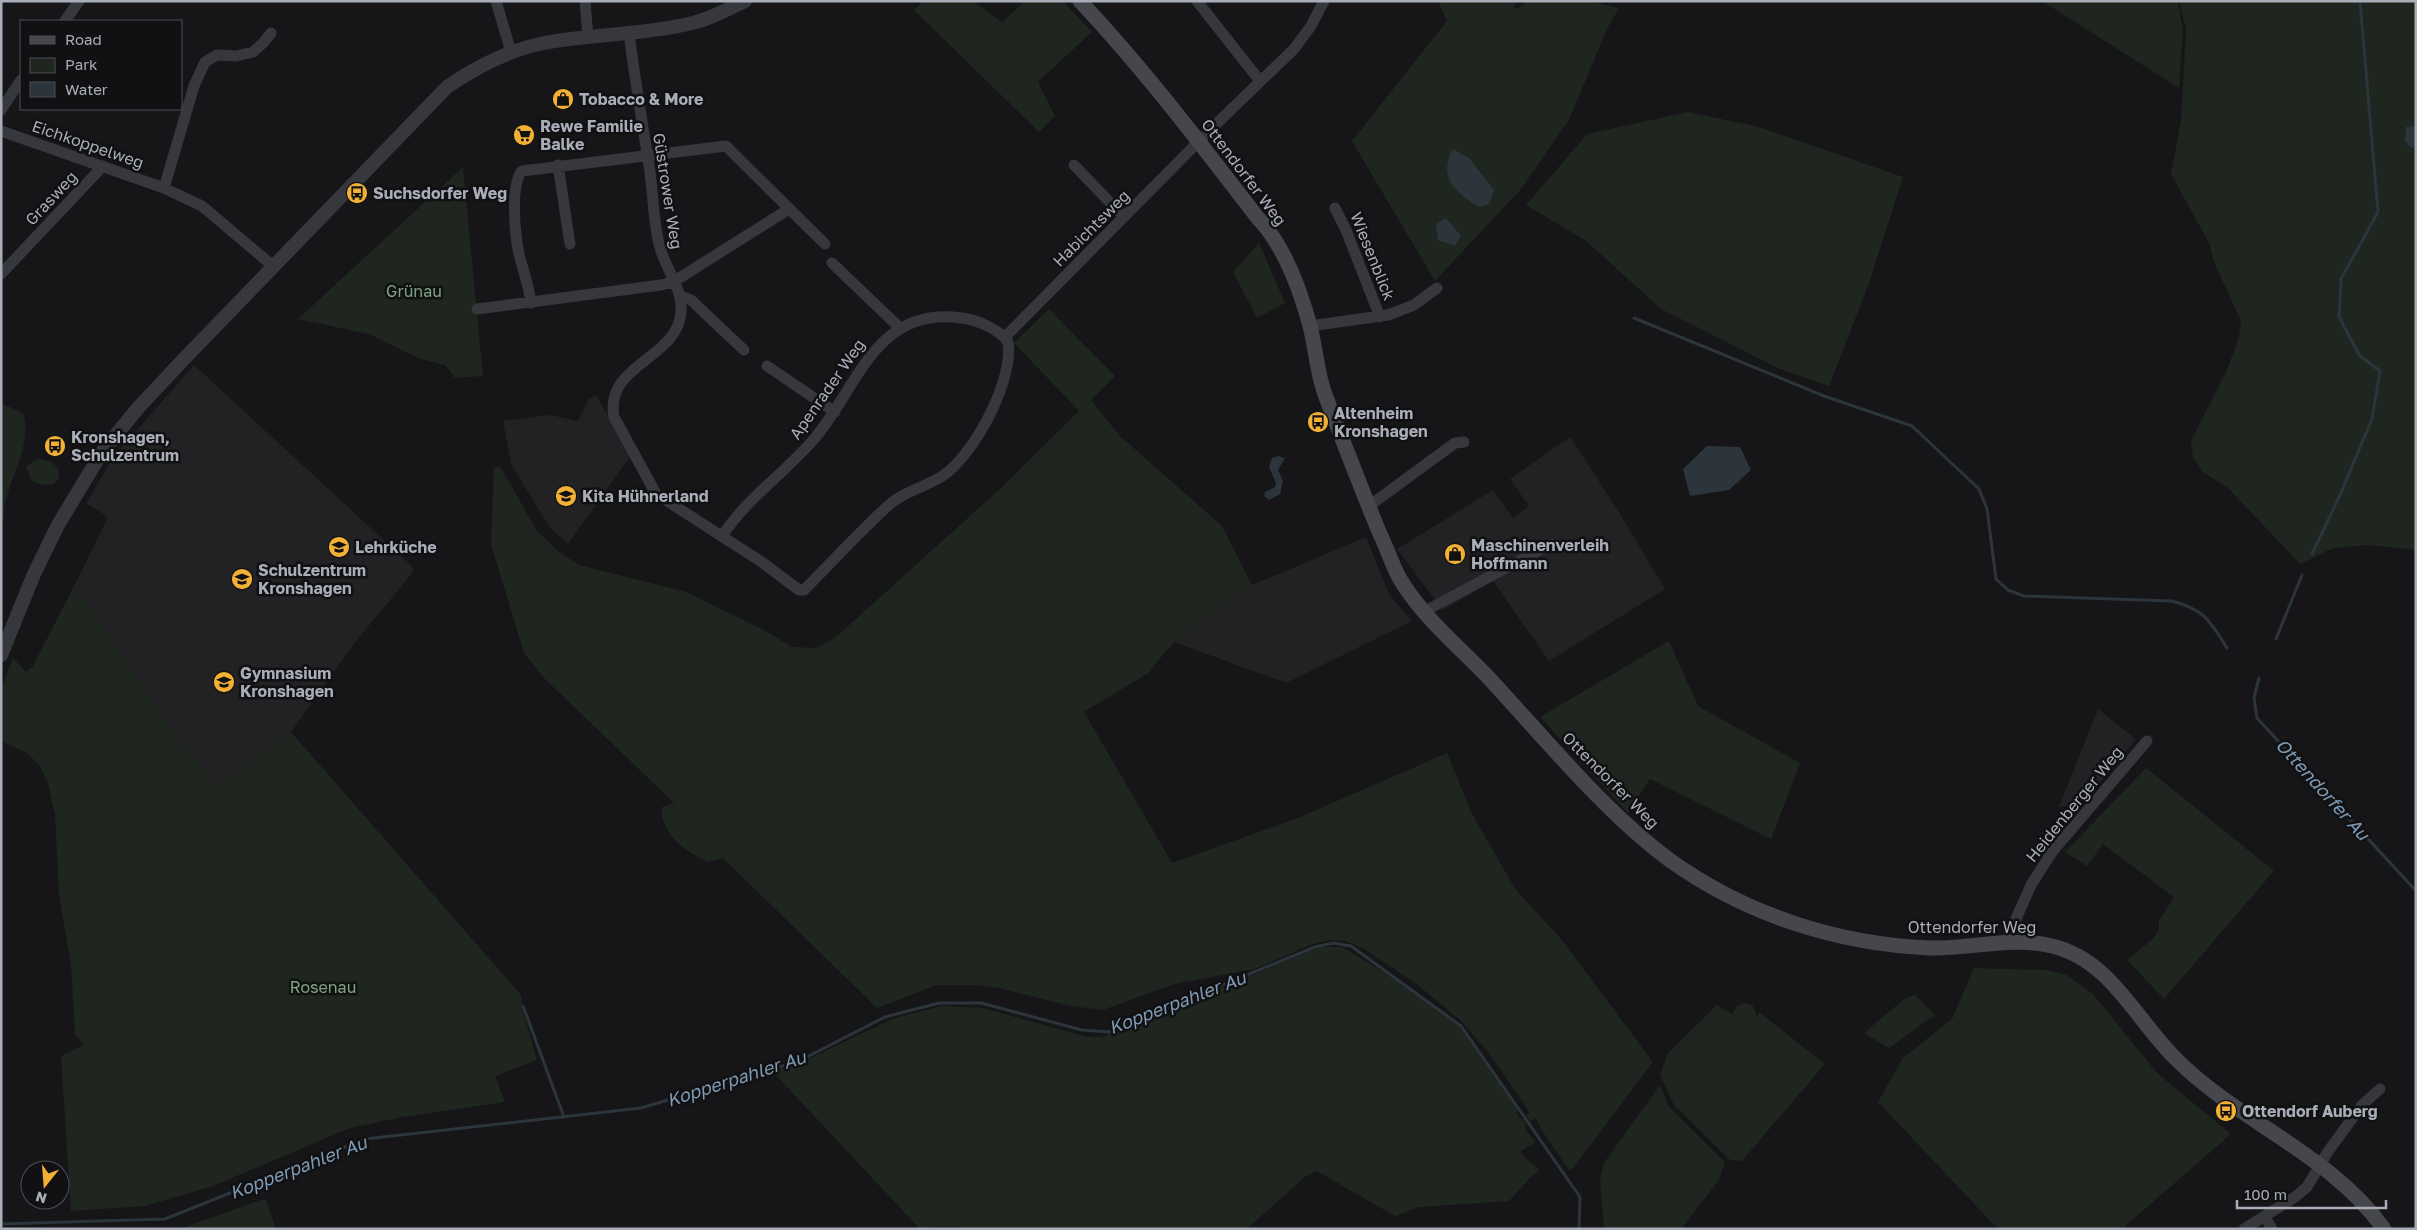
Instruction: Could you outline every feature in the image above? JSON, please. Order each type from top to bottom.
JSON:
[{"type":"main road","name":"Ottendorfer Weg","points":[[1080,1],[1121,45],[1199,141],[1256,217],[1268,228],[1292,273],[1310,326],[1319,382],[1400,579],[1425,611],[1589,785],[1638,834],[1662,854],[1712,888],[1780,919],[1855,940],[1934,948],[2032,942],[2068,950],[2101,970],[2174,1057],[2190,1072],[2320,1165],[2354,1194],[2384,1229]]},
{"type":"street","points":[[66,20],[79,1]]},
{"type":"street","points":[[496,1],[511,52]]},
{"type":"street","points":[[585,1],[588,38]]},
{"type":"street","points":[[1,654],[34,574],[58,525],[102,452],[138,408],[447,87],[484,64],[511,52],[543,43],[629,34],[690,24],[745,1]]},
{"type":"street","points":[[1197,1],[1260,80]]},
{"type":"street","name":"Habichtsweg","points":[[1005,338],[1260,80],[1294,49],[1311,26],[1324,1]]},
{"type":"street","points":[[164,188],[194,86],[205,62],[217,55],[236,56],[253,52],[263,44],[271,33]]},
{"type":"street","name":"Güstrower Weg","points":[[629,34],[658,243],[672,282],[681,296]]},
{"type":"street","points":[[1,110],[20,82]]},
{"type":"street","name":"Eichkoppelweg","points":[[1,131],[164,188],[202,206],[273,266]]},
{"type":"street","points":[[532,302],[519,253],[515,217],[517,177],[522,171],[646,154],[726,146],[825,244]]},
{"type":"street","points":[[558,165],[570,244]]},
{"type":"street","points":[[1074,165],[1124,217]]},
{"type":"street","name":"Grasweg","points":[[1,274],[103,166]]},
{"type":"street","name":"Wiesenblick","points":[[1335,208],[1346,230],[1380,317]]},
{"type":"street","points":[[477,309],[672,282],[789,209]]},
{"type":"street","points":[[832,263],[900,328]]},
{"type":"street","name":"Wiesenblick","points":[[1310,326],[1380,317],[1414,305],[1437,288]]},
{"type":"street","points":[[744,350],[691,300],[681,296],[681,313],[678,326],[666,342],[624,378],[612,399],[614,417],[658,494],[799,590],[804,590],[892,503],[944,475],[971,446],[991,412],[1000,390],[1009,347],[1005,338]]},
{"type":"street","name":"Apenrader Weg","points":[[722,536],[736,515],[786,466],[796,459],[835,412],[866,358],[880,343],[900,328],[925,319],[954,317],[980,323],[1005,338]]},
{"type":"street","points":[[767,366],[835,412]]},
{"type":"street","points":[[1369,506],[1455,443],[1464,442]]},
{"type":"street","points":[[1425,611],[1551,544]]},
{"type":"street","name":"Heidenberger Weg","points":[[2005,944],[2031,885],[2052,852],[2146,741]]},
{"type":"street","points":[[2244,1229],[2295,1197],[2307,1187],[2362,1105],[2380,1089]]},
{"type":"street","points":[[2265,1217],[2272,1229]]},
{"type":"shaded area","name":"Schulzentrum Kronshagen","points":[[194,365],[412,566],[413,572],[353,645],[291,732],[214,787],[74,586],[108,517],[86,503],[115,455]]},
{"type":"shaded area","name":"Kita Hühnerland","points":[[596,395],[631,455],[568,544],[550,528],[511,464],[503,421],[550,415],[578,421],[588,400]]},
{"type":"shaded area","points":[[1570,437],[1619,512],[1665,589],[1549,661],[1493,581],[1443,610],[1397,549],[1493,490],[1513,518],[1529,506],[1510,479]]},
{"type":"shaded area","points":[[1366,537],[1390,596],[1412,621],[1286,683],[1174,642],[1252,585]]},
{"type":"shaded area","points":[[2098,709],[2136,739],[2082,804],[2059,807]]},
{"type":"green space","points":[[923,1],[972,1],[1002,22],[1025,1],[1063,1],[1092,32],[1038,82],[1055,116],[1039,132],[914,10]]},
{"type":"green space","points":[[1438,1],[1519,1],[1513,6],[1518,9],[1527,1],[1588,1],[1619,8],[1607,29],[1569,120],[1521,189],[1435,281],[1352,141],[1447,21]]},
{"type":"green space","points":[[2042,1],[2178,1],[2183,31],[2179,88]]},
{"type":"green space","points":[[2179,1],[2416,1],[2416,550],[2368,545],[2333,548],[2300,564],[2229,489],[2202,471],[2193,457],[2191,441],[2227,370],[2239,337],[2241,321],[2213,260],[2210,245],[2171,174],[2181,120],[2186,29]]},
{"type":"green space","points":[[1688,112],[1759,127],[1903,177],[1869,283],[1829,386],[1780,369],[1661,309],[1585,240],[1526,205],[1587,134]]},
{"type":"green space","name":"Grünau","points":[[463,167],[483,376],[455,378],[445,365],[418,358],[369,334],[298,319]]},
{"type":"green space","points":[[1259,243],[1285,303],[1257,318],[1233,272]]},
{"type":"green space","points":[[1049,309],[1115,376],[1091,400],[1119,435],[1222,526],[1252,585],[1174,642],[1147,674],[1084,712],[1172,863],[1298,818],[1447,753],[1472,814],[1516,890],[1561,939],[1653,1062],[1573,1168],[1569,1170],[1535,1118],[1530,1121],[1526,1115],[1530,1113],[1527,1108],[1489,1053],[1461,1021],[1418,985],[1366,950],[1345,941],[1329,940],[1310,945],[1255,969],[1174,984],[1103,1010],[1071,1006],[999,988],[976,985],[937,985],[877,1008],[723,858],[708,862],[676,841],[665,825],[662,816],[662,807],[674,803],[545,679],[524,653],[491,544],[494,468],[500,466],[537,531],[559,552],[579,565],[686,592],[762,629],[792,647],[816,648],[836,637],[1002,487],[1079,411],[1014,343]]},
{"type":"green space","points":[[1,403],[23,413],[25,434],[21,457],[6,500],[1,530]]},
{"type":"green space","points":[[37,459],[46,460],[56,466],[59,478],[53,484],[44,485],[32,481],[26,467]]},
{"type":"green space","name":"Rosenau","points":[[74,586],[214,787],[291,732],[521,995],[522,1007],[537,1060],[495,1076],[505,1102],[403,1117],[350,1128],[213,1186],[145,1206],[71,1211],[70,1160],[68,1160],[61,1056],[84,1045],[75,1034],[71,964],[59,896],[55,815],[48,783],[39,765],[27,753],[1,741],[1,689],[13,658],[26,672],[33,666]]},
{"type":"green space","points":[[1669,641],[1698,706],[1800,763],[1771,839],[1650,779],[1628,813],[1540,717]]},
{"type":"green space","points":[[2146,768],[2274,871],[2164,999],[2127,960],[2154,938],[2159,929],[2159,921],[2174,897],[2103,844],[2087,866],[2065,852]]},
{"type":"green space","points":[[1320,947],[1342,947],[1392,977],[1461,1028],[1518,1110],[1516,1113],[1526,1124],[1525,1129],[1536,1142],[1521,1151],[1522,1155],[1540,1170],[1509,1201],[1419,1207],[1395,1216],[1317,1171],[1306,1176],[1247,1229],[963,1229],[947,1227],[920,1229],[772,1071],[799,1063],[895,1018],[941,1006],[983,1008],[1087,1037],[1103,1037]]},
{"type":"green space","points":[[1974,968],[2046,970],[2067,975],[2093,994],[2158,1074],[2231,1134],[2122,1229],[1998,1229],[1878,1102],[1903,1058],[1952,1019]]},
{"type":"green space","points":[[1915,995],[1935,1015],[1889,1048],[1864,1033],[1904,999]]},
{"type":"green space","points":[[1746,1003],[1753,1006],[1757,1016],[1759,1012],[1825,1064],[1742,1161],[1730,1160],[1674,1105],[1660,1075],[1668,1053],[1717,1005],[1732,1014],[1738,1005]]},
{"type":"green space","points":[[1660,1085],[1669,1107],[1725,1162],[1719,1180],[1681,1229],[1604,1229],[1600,1179],[1604,1163]]},
{"type":"green space","points":[[261,1200],[266,1200],[276,1229],[180,1229]]},
{"type":"water","points":[[2416,126],[2416,148],[2411,148],[2405,141],[2406,127]]},
{"type":"water","points":[[1453,149],[1469,158],[1494,190],[1489,204],[1480,207],[1463,196],[1451,184],[1447,168]]},
{"type":"water","points":[[1446,218],[1461,236],[1455,246],[1438,240],[1436,224]]},
{"type":"water","points":[[1707,446],[1740,447],[1751,470],[1729,490],[1690,496],[1683,469]]},
{"type":"water","points":[[1278,456],[1285,458],[1278,470],[1283,481],[1280,494],[1269,500],[1264,496],[1265,492],[1275,487],[1276,483],[1269,467],[1272,458]]},
{"type":"waterway","points":[[2312,554],[2340,495],[2372,419],[2380,371],[2360,356],[2339,317],[2341,279],[2378,212],[2360,1]]},
{"type":"waterway","points":[[1634,318],[1824,396],[1912,426],[1979,489],[1987,509],[1996,579],[2008,590],[2024,596],[2172,601],[2192,608],[2205,617],[2227,648]]},
{"type":"waterway","name":"Ottendorfer Au","points":[[2276,639],[2302,575]]},
{"type":"waterway","name":"Ottendorfer Au","points":[[2259,678],[2254,698],[2257,718],[2416,891]]},
{"type":"waterway","name":"Kopperpahler Au","points":[[1,1224],[165,1219],[365,1139],[641,1108],[799,1061],[885,1017],[939,1003],[981,1003],[1082,1030],[1109,1032],[1315,947],[1333,943],[1351,946],[1461,1026],[1580,1197],[1579,1229]]},
{"type":"waterway","points":[[523,1006],[564,1117]]},
{"type":"place","name":"Tobacco & More","points":[[563,99]]},
{"type":"place","name":"Rewe Familie Balke","points":[[524,135]]},
{"type":"place","name":"Suchsdorfer Weg","points":[[357,193]]},
{"type":"place","name":"Altenheim Kronshagen","points":[[1318,422]]},
{"type":"place","name":"Kronshagen, Schulzentrum","points":[[55,446]]},
{"type":"place","name":"Kita Hühnerland","points":[[566,496]]},
{"type":"place","name":"Lehrküche","points":[[339,547]]},
{"type":"place","name":"Maschinenverleih Hoffmann","points":[[1455,554]]},
{"type":"place","name":"Schulzentrum Kronshagen","points":[[242,579]]},
{"type":"place","name":"Gymnasium Kronshagen","points":[[224,682]]},
{"type":"place","name":"Ottendorf Auberg","points":[[2226,1111]]}]
